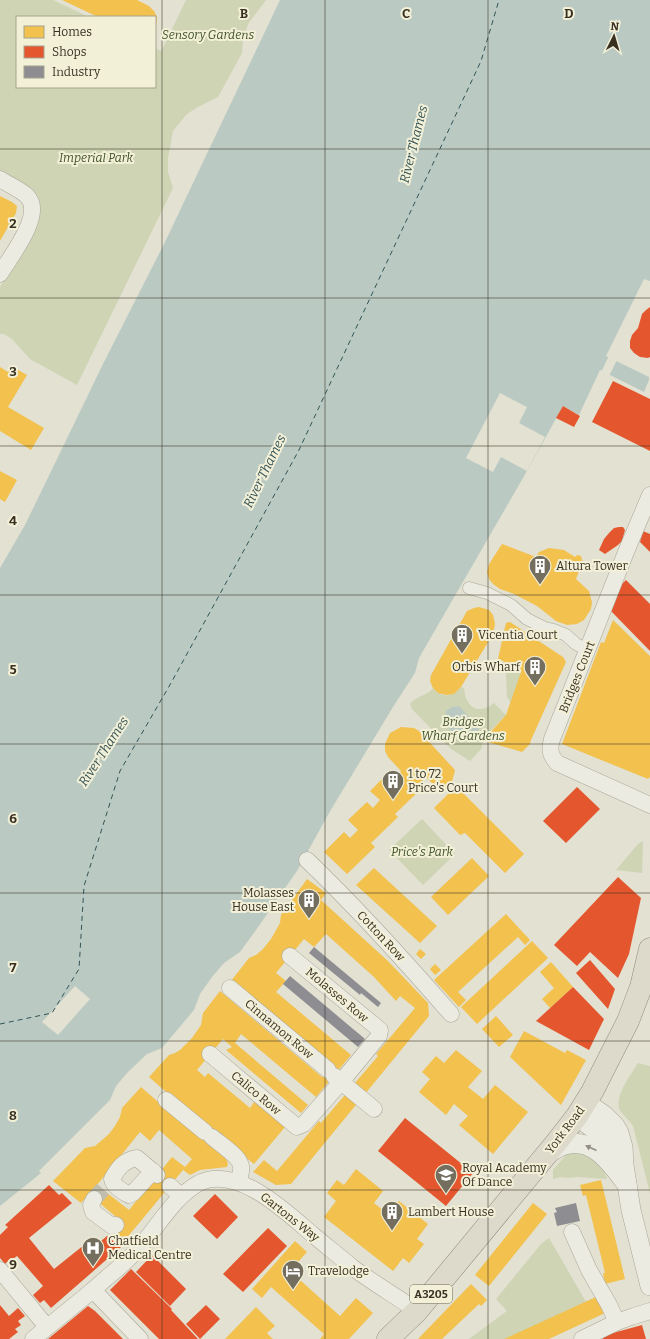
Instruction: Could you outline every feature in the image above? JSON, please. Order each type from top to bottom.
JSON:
[{"type":"highway","name":"York Road","points":[[388,1339],[417,1312],[546,1155],[581,1109],[628,1021],[641,987],[650,948]]},
{"type":"street","points":[[0,179],[27,196],[31,202],[32,211],[28,228],[3,270]]},
{"type":"street","name":"Bridges Court","points":[[650,495],[587,650],[549,749],[551,756],[557,763],[650,805]]},
{"type":"street","points":[[469,588],[487,593],[511,605],[527,619],[545,628],[566,635],[576,644],[587,650]]},
{"type":"street","name":"Cotton Row","points":[[308,860],[414,971],[451,1014]]},
{"type":"street","name":"Molasses Row","points":[[290,956],[380,1030],[379,1036],[334,1076]]},
{"type":"street","name":"Cinnamon Row","points":[[230,988],[374,1109]]},
{"type":"street","name":"Calico Row","points":[[210,1054],[297,1126],[304,1124],[334,1076]]},
{"type":"street","points":[[166,1100],[237,1158],[241,1164],[241,1172],[238,1182]]},
{"type":"street","points":[[581,1109],[599,1133],[609,1143],[624,1165],[631,1210],[650,1286]]},
{"type":"street","points":[[546,1155],[563,1146],[575,1143],[587,1146],[602,1154],[628,1186]]},
{"type":"street","points":[[103,1189],[112,1182],[119,1189],[129,1195],[155,1173],[137,1158],[129,1159],[122,1164],[103,1189],[92,1205],[93,1212],[112,1226],[116,1225]]},
{"type":"street","name":"Gartons Way","points":[[33,1339],[130,1258],[176,1191],[215,1178],[238,1182],[259,1192],[286,1212],[373,1283],[400,1299],[417,1312]]},
{"type":"street","points":[[572,1232],[589,1270],[609,1305],[627,1318]]},
{"type":"street","points":[[0,1270],[47,1327]]},
{"type":"street","points":[[92,1290],[140,1339]]},
{"type":"street","points":[[582,1339],[627,1318],[650,1311]]},
{"type":"green space","name":"Imperial Park","points":[[0,0],[53,0],[87,16],[16,16],[16,88],[156,88],[156,48],[161,51],[186,0],[266,0],[248,24],[243,39],[242,53],[218,97],[186,115],[173,131],[168,158],[168,172],[173,188],[77,385],[30,359],[12,339],[4,334],[0,334],[0,287],[37,223],[40,211],[38,199],[0,172]]},
{"type":"green space","points":[[503,661],[521,672],[511,703],[507,697],[506,673],[501,665]]},
{"type":"green space","name":"Bridges Wharf Gardens","points":[[461,687],[464,688],[467,700],[473,708],[483,709],[494,703],[506,715],[487,735],[482,744],[482,748],[470,761],[451,749],[412,709],[410,704],[415,699],[431,691],[433,688],[441,694],[451,695]]},
{"type":"green space","name":"Price's Park","points":[[422,819],[455,854],[423,885],[389,850]]},
{"type":"green space","points":[[643,841],[642,873],[616,870],[638,844]]},
{"type":"green space","points":[[638,1063],[650,1066],[650,1193],[633,1126],[621,1112],[619,1106],[619,1100],[627,1080]]},
{"type":"green space","points":[[581,1152],[601,1163],[607,1179],[561,1177],[553,1179],[553,1170],[567,1154]]},
{"type":"green space","points":[[549,1238],[586,1302],[513,1339],[469,1339],[507,1311],[496,1299],[541,1244]]},
{"type":"water","name":"River Thames","points":[[280,0],[650,0],[650,281],[644,279],[606,356],[649,377],[649,380],[644,392],[600,370],[579,415],[563,406],[419,658],[415,673],[329,813],[297,871],[256,930],[240,952],[224,963],[212,977],[200,994],[194,1010],[162,1048],[147,1054],[127,1073],[116,1086],[110,1100],[39,1171],[41,1173],[0,1206],[0,568],[25,525],[104,362],[165,242]]},
{"type":"water","points":[[459,706],[479,728],[473,737],[464,742],[450,730],[446,721],[446,711],[452,707]]},
{"type":"pier","points":[[609,356],[617,360],[609,376],[601,372]]},
{"type":"pier","points":[[500,393],[527,407],[519,423],[545,437],[527,471],[501,457],[493,472],[466,458]]},
{"type":"pier","points":[[75,986],[90,999],[58,1035],[42,1022]]},
{"type":"building: Homes","points":[[62,0],[137,0],[149,6],[154,11],[157,17],[156,28],[156,16],[96,16]]},
{"type":"building: Homes","points":[[0,196],[17,206],[16,213],[0,241]]},
{"type":"building: Homes","points":[[11,366],[27,375],[8,407],[44,428],[31,450],[0,431],[0,367],[8,372]]},
{"type":"building: Homes","points":[[0,471],[17,480],[5,502],[0,499]]},
{"type":"building: Homes","name":"Altura Tower","points":[[502,544],[536,557],[539,552],[549,548],[564,550],[575,557],[577,555],[581,556],[585,564],[579,571],[576,579],[589,591],[592,602],[591,609],[584,620],[577,624],[567,625],[556,621],[537,606],[514,594],[500,589],[493,584],[489,579],[487,572],[489,564]]},
{"type":"building: Homes","name":"Vicentia Court","points":[[479,607],[489,610],[493,615],[495,624],[493,634],[461,687],[454,694],[446,695],[438,693],[433,688],[430,681],[431,675],[467,611]]},
{"type":"building: Homes","points":[[613,620],[650,656],[650,777],[648,779],[562,744],[601,642],[604,643]]},
{"type":"building: Homes","name":"Orbis Wharf","points":[[510,622],[563,657],[566,662],[530,744],[522,752],[485,741],[484,739],[506,715],[521,672],[498,659],[506,623]]},
{"type":"building: Homes","name":"1 to 72 Price's Court","points":[[401,727],[414,728],[419,731],[455,770],[452,782],[441,792],[426,777],[419,784],[422,788],[395,814],[398,817],[371,843],[375,847],[347,874],[324,852],[344,832],[350,838],[358,830],[348,820],[367,802],[373,808],[380,800],[370,791],[389,772],[395,777],[401,771],[388,757],[385,751],[385,744],[390,733]]},
{"type":"building: Homes","points":[[456,786],[524,854],[505,873],[465,833],[460,835],[434,808]]},
{"type":"building: Homes","points":[[472,858],[489,876],[448,915],[431,897]]},
{"type":"building: Homes","points":[[374,868],[437,926],[420,943],[356,885]]},
{"type":"building: Homes","points":[[307,879],[326,893],[321,900],[388,961],[428,1003],[429,1016],[291,1184],[276,1185],[253,1172],[264,1160],[277,1171],[319,1121],[321,1123],[378,1056],[376,1054],[415,1008],[400,996],[396,1001],[374,977],[326,934],[314,947],[304,939],[276,973],[286,981],[276,992],[351,1055],[316,1097],[241,1034],[235,1043],[308,1105],[301,1113],[226,1050],[232,1047],[223,1039],[197,1070],[205,1077],[208,1073],[250,1108],[254,1102],[285,1127],[254,1164],[223,1139],[207,1143],[226,1159],[228,1163],[227,1167],[200,1170],[190,1175],[183,1170],[121,1245],[111,1236],[122,1222],[89,1194],[81,1203],[53,1181],[85,1148],[95,1146],[109,1134],[120,1117],[122,1108],[141,1087],[173,1115],[181,1105],[149,1077],[169,1055],[180,1050],[192,1038],[201,1025],[203,1013],[220,991],[322,1077],[333,1064],[231,981],[249,958],[256,955],[263,949],[271,939],[280,923],[281,915]],"holes":[[[159,1130],[192,1159],[185,1167],[172,1157],[129,1210],[97,1185],[140,1132],[150,1141]]]},
{"type":"building: Homes","points":[[506,914],[530,940],[525,945],[518,937],[458,992],[466,1000],[459,1007],[434,980]]},
{"type":"building: Homes","points":[[532,941],[548,958],[477,1024],[461,1007]]},
{"type":"building: Homes","points":[[420,949],[426,954],[421,959],[416,954]]},
{"type":"building: Homes","points":[[551,962],[573,987],[550,1008],[542,999],[554,988],[540,972]]},
{"type":"building: Homes","points":[[435,964],[441,970],[435,975],[430,969]]},
{"type":"building: Homes","points":[[496,1016],[513,1035],[499,1047],[482,1029]]},
{"type":"building: Homes","points":[[524,1031],[565,1053],[567,1050],[586,1060],[561,1105],[510,1057]]},
{"type":"building: Homes","points":[[456,1050],[482,1071],[468,1087],[483,1099],[495,1085],[528,1112],[493,1154],[459,1125],[468,1116],[454,1104],[446,1115],[419,1092],[430,1079],[422,1072],[436,1056],[444,1063]]},
{"type":"building: Homes","points":[[356,1169],[383,1191],[374,1203],[388,1214],[399,1201],[428,1224],[417,1239],[424,1244],[409,1263],[403,1258],[393,1271],[324,1217],[336,1201],[327,1193],[337,1180],[344,1185]]},
{"type":"building: Homes","points":[[601,1180],[625,1279],[605,1284],[603,1273],[605,1273],[586,1195],[583,1196],[580,1185]]},
{"type":"building: Homes","points":[[533,1203],[547,1214],[489,1286],[475,1275]]},
{"type":"building: Homes","name":"Travelodge","points":[[295,1241],[307,1252],[290,1271],[340,1316],[356,1298],[373,1313],[349,1339],[320,1339],[324,1334],[271,1287],[262,1298],[252,1289]]},
{"type":"building: Homes","points":[[471,1284],[487,1300],[481,1306],[479,1304],[442,1339],[418,1339]]},
{"type":"building: Homes","points":[[598,1296],[605,1313],[549,1339],[504,1339]]},
{"type":"building: Homes","points":[[256,1307],[275,1326],[267,1333],[273,1339],[225,1339]]},
{"type":"building: Shops","points":[[650,307],[650,357],[648,358],[640,357],[634,353],[630,348],[630,341],[632,335],[638,328],[642,314]]},
{"type":"building: Shops","points":[[613,381],[650,399],[650,451],[592,422]]},
{"type":"building: Shops","points":[[563,406],[580,416],[574,427],[556,418]]},
{"type":"building: Shops","points":[[623,527],[625,530],[622,541],[605,554],[599,550],[604,539],[609,533],[614,528]]},
{"type":"building: Shops","points":[[643,531],[650,534],[650,552],[640,542]]},
{"type":"building: Shops","points":[[626,580],[650,604],[650,651],[610,610],[618,588]]},
{"type":"building: Shops","points":[[577,787],[600,809],[566,843],[543,821]]},
{"type":"building: Shops","points":[[618,877],[641,898],[629,954],[618,978],[590,952],[577,966],[554,945]]},
{"type":"building: Shops","points":[[590,960],[615,989],[608,1009],[576,973]]},
{"type":"building: Shops","points":[[573,987],[604,1019],[589,1050],[536,1021]]},
{"type":"building: Shops","points":[[405,1118],[473,1173],[446,1206],[378,1151]]},
{"type":"building: Shops","points":[[49,1185],[59,1195],[62,1193],[72,1203],[29,1238],[54,1269],[84,1245],[90,1250],[107,1236],[121,1247],[51,1308],[44,1300],[40,1303],[33,1295],[43,1286],[17,1256],[13,1259],[11,1258],[5,1264],[0,1258],[0,1235],[8,1227],[5,1225]]},
{"type":"building: Shops","points":[[215,1194],[238,1217],[217,1239],[193,1216]]},
{"type":"building: Shops","points":[[268,1228],[287,1246],[243,1292],[223,1274]]},
{"type":"building: Shops","points":[[152,1255],[186,1289],[170,1306],[136,1272]]},
{"type":"building: Shops","points":[[131,1269],[172,1309],[171,1310],[198,1339],[159,1339],[110,1290]]},
{"type":"building: Shops","points":[[0,1305],[9,1316],[18,1308],[25,1316],[18,1321],[21,1325],[15,1329],[18,1332],[9,1339],[0,1339]]},
{"type":"building: Shops","points":[[206,1305],[220,1319],[200,1339],[186,1324]]},
{"type":"building: Shops","points":[[88,1306],[123,1339],[48,1339]]},
{"type":"building: Shops","points":[[642,1325],[646,1339],[603,1339],[602,1336]]},
{"type":"building: Industry","points":[[314,947],[381,1003],[378,1007],[361,993],[360,995],[309,953]]},
{"type":"building: Industry","points":[[290,976],[365,1039],[358,1047],[283,984]]},
{"type":"building: Industry","points":[[576,1203],[580,1221],[557,1226],[554,1213],[557,1212],[555,1208]]},
{"type":"ferry route","points":[[0,1024],[52,1013],[79,969],[84,886],[120,771],[171,683],[299,450],[481,61],[499,0]]},
{"type":"tunnel","points":[[94,1199],[103,1189]]},
{"type":"place","name":"Altura Tower","points":[[540,586]]},
{"type":"place","name":"Vicentia Court","points":[[462,654]]},
{"type":"place","name":"Orbis Wharf","points":[[535,686]]},
{"type":"place","name":"1 to 72 Price's Court","points":[[393,800]]},
{"type":"place","name":"Molasses House East","points":[[309,920]]},
{"type":"place","name":"Royal Academy Of Dance","points":[[446,1194]]},
{"type":"place","name":"Lambert House","points":[[392,1232]]},
{"type":"place","name":"Chatfield Medical Centre","points":[[93,1268]]},
{"type":"place","name":"Travelodge","points":[[293,1290]]},
{"type":"park label","name":"Sensory Gardens","points":[[208,35]]}]
